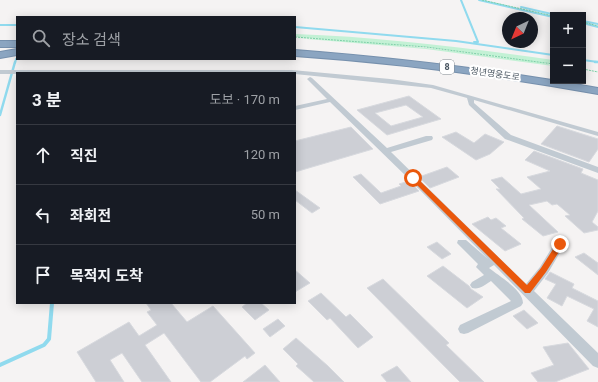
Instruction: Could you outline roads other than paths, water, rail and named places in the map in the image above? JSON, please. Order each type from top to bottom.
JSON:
[{"type":"highway","points":[[0,44],[16,44]]},
{"type":"highway","name":"청년영웅도로","points":[[296,46],[440,58],[550,74]]},
{"type":"highway","points":[[0,49],[16,50]]},
{"type":"highway","points":[[0,55],[16,50]]},
{"type":"highway","name":"청년영웅도로","points":[[296,53],[438,66],[525,78],[598,91]]},
{"type":"highway","points":[[586,80],[598,82]]},
{"type":"street","points":[[0,72],[16,72]]},
{"type":"street","points":[[296,73],[430,86],[598,134]]},
{"type":"street","points":[[310,79],[425,190],[491,262]]},
{"type":"street","points":[[470,98],[471,104],[508,137],[598,170]]},
{"type":"street","points":[[296,108],[332,100]]},
{"type":"street","points":[[386,151],[429,138]]},
{"type":"street","points":[[462,243],[491,262],[527,291],[598,362]]},
{"type":"street","points":[[527,291],[544,270],[560,244]]},
{"type":"street","points":[[464,329],[517,304],[517,299],[510,291],[481,267],[491,262]]},
{"type":"street","points":[[476,285],[491,276]]},
{"type":"waterway","points":[[461,0],[478,42],[474,42]]},
{"type":"waterway","points":[[479,0],[550,16]]},
{"type":"waterway","points":[[521,7],[550,14]]},
{"type":"waterway","points":[[586,22],[598,24]]},
{"type":"waterway","points":[[586,24],[598,27]]},
{"type":"waterway","points":[[0,25],[16,25]]},
{"type":"waterway","points":[[296,27],[456,41],[550,55]]},
{"type":"waterway","points":[[15,63],[16,59]]},
{"type":"waterway","points":[[586,60],[598,62],[595,62]]},
{"type":"waterway","points":[[0,115],[15,62]]},
{"type":"waterway","points":[[0,365],[44,345],[49,339],[52,304]]}]
